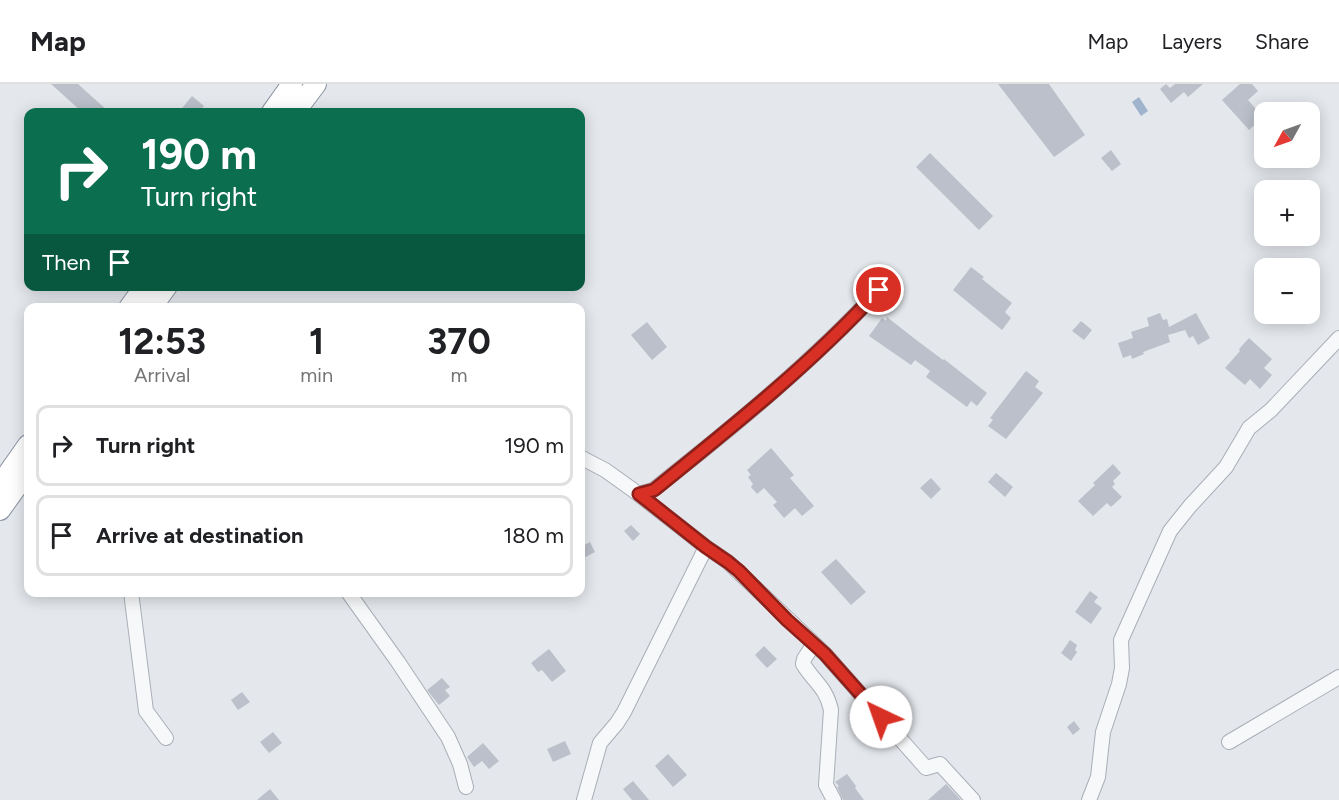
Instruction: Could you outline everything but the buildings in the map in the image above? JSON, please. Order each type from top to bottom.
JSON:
[{"type":"highway","points":[[275,108],[292,84]]},
{"type":"highway","points":[[298,108],[316,84]]},
{"type":"highway","points":[[1,499],[24,454]]},
{"type":"highway","points":[[1,499],[24,475]]},
{"type":"street","points":[[639,494],[654,490],[785,381],[847,325],[879,290]]},
{"type":"street","points":[[1089,800],[1098,777],[1103,732],[1119,684],[1122,668],[1120,640],[1170,531],[1226,467],[1249,428],[1271,410],[1339,338]]},
{"type":"street","points":[[585,460],[605,470],[639,494],[739,571],[836,666],[926,768],[940,764],[973,800]]},
{"type":"street","points":[[584,800],[600,743],[624,712],[706,547]]},
{"type":"street","points":[[132,597],[146,711],[166,738]]},
{"type":"street","points":[[352,597],[448,737],[460,764],[466,788]]},
{"type":"street","points":[[814,644],[803,664],[829,700],[831,710],[826,785],[834,800]]},
{"type":"street","points":[[1229,742],[1339,676]]},
{"type":"water","points":[[1139,97],[1148,111],[1141,116],[1132,102]]},
{"type":"route","points":[[879,290],[847,325],[785,381],[654,490],[639,494],[739,571],[787,620],[825,654],[881,717]]}]
